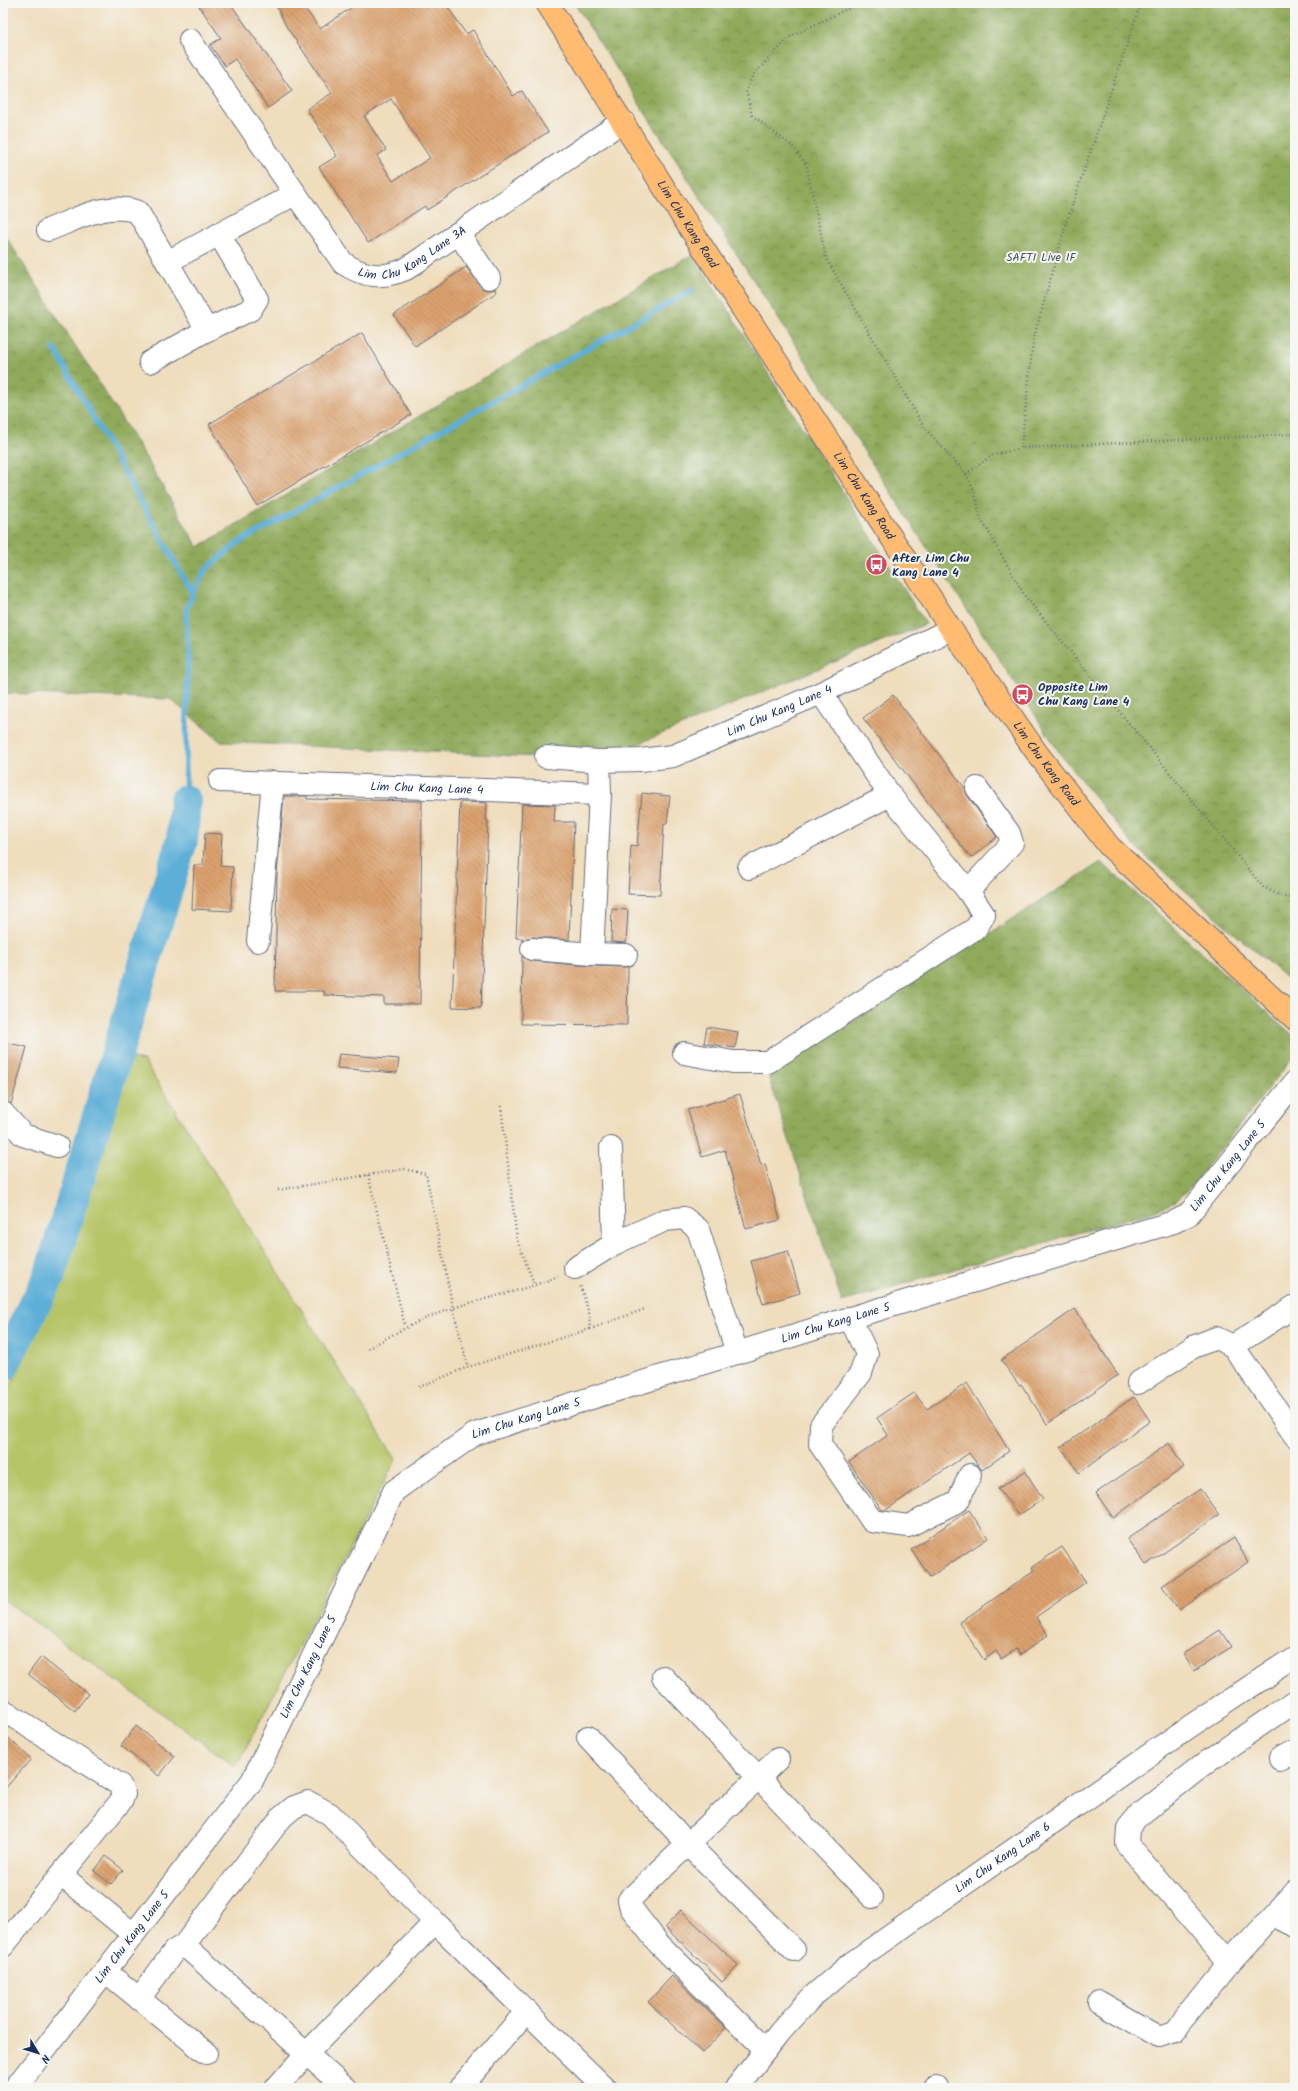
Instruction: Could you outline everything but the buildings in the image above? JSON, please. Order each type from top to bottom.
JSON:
[{"type":"main road","name":"Lim Chu Kang Road","points":[[547,3],[682,216],[951,629],[1037,753],[1109,846],[1295,1019]]},
{"type":"street","name":"Lim Chu Kang Lane 3A","points":[[190,40],[343,263],[354,270],[375,275],[391,276],[406,269],[623,121]]},
{"type":"street","points":[[168,262],[295,194]]},
{"type":"street","points":[[48,230],[101,210],[125,208],[138,212],[207,330]]},
{"type":"street","points":[[458,233],[489,278]]},
{"type":"street","points":[[150,362],[207,330],[250,310],[257,299],[219,234]]},
{"type":"street","name":"Lim Chu Kang Lane 4","points":[[546,757],[599,761],[641,760],[673,756],[821,693],[951,629]]},
{"type":"street","points":[[684,1053],[733,1062],[768,1062],[976,928],[984,916],[968,891],[890,795],[821,693]]},
{"type":"street","points":[[592,954],[600,794],[599,761]]},
{"type":"street","name":"Lim Chu Kang Lane 4","points":[[220,781],[600,794]]},
{"type":"street","points":[[258,941],[273,782]]},
{"type":"street","points":[[968,891],[1012,843],[1008,833],[977,788]]},
{"type":"street","points":[[749,868],[890,795]]},
{"type":"street","points":[[532,949],[626,955]]},
{"type":"street","name":"Lim Chu Kang Lane 5","points":[[15,2088],[252,1780],[394,1491],[475,1434],[850,1318],[1181,1218],[1188,1214],[1295,1082]]},
{"type":"street","points":[[4,1118],[23,1135],[57,1146]]},
{"type":"street","points":[[611,1148],[614,1244]]},
{"type":"street","points":[[575,1268],[614,1244],[665,1220],[684,1218],[698,1229],[737,1353]]},
{"type":"street","points":[[1233,1346],[1295,1306]]},
{"type":"street","points":[[850,1318],[867,1354],[861,1373],[821,1424],[820,1444],[872,1521],[908,1526],[958,1501],[970,1475]]},
{"type":"street","points":[[1138,1383],[1193,1347],[1216,1338],[1233,1346],[1295,1436]]},
{"type":"street","name":"Lim Chu Kang Lane 6","points":[[736,2088],[766,2050],[813,1996],[853,1962],[1189,1727],[1295,1657]]},
{"type":"street","points":[[663,1677],[757,1778],[872,1897]]},
{"type":"street","points":[[1229,1963],[1126,1844],[1128,1828],[1137,1817],[1211,1759],[1295,1701]]},
{"type":"street","points":[[3,1710],[120,1786],[124,1794],[121,1801],[3,1946]]},
{"type":"street","points":[[588,1737],[688,1844],[794,1950]]},
{"type":"street","points":[[766,2050],[658,1943],[631,1908],[629,1900],[778,1759]]},
{"type":"street","points":[[139,1999],[174,1951],[184,1945],[282,1817],[294,1807],[308,1802],[330,1814],[435,1922],[605,2088]]},
{"type":"street","points":[[61,1875],[133,1934]]},
{"type":"street","points":[[1099,2002],[1159,2036],[1174,2031],[1229,1963],[1295,1891]]},
{"type":"street","points":[[1274,1914],[1295,1927]]},
{"type":"street","points":[[276,2088],[306,2054],[435,1922]]},
{"type":"street","points":[[184,1945],[345,2088]]},
{"type":"street","points":[[105,1971],[206,2053]]},
{"type":"street","points":[[460,2088],[527,2011]]},
{"type":"path","points":[[859,3],[790,37],[753,75],[746,91],[752,115],[794,147],[806,164],[826,258],[924,427],[966,474],[974,492],[981,519],[1025,596],[1262,887],[1283,897],[1295,898]]},
{"type":"path","points":[[1021,448],[1033,341],[1066,223],[1141,3]]},
{"type":"path","points":[[966,474],[993,455],[1021,448],[1295,434]]},
{"type":"path","points":[[501,1106],[517,1240],[535,1286]]},
{"type":"path","points":[[278,1190],[404,1169],[426,1174],[453,1308],[468,1367]]},
{"type":"path","points":[[368,1175],[405,1326]]},
{"type":"path","points":[[368,1349],[405,1326],[453,1308],[535,1286],[575,1268],[589,1313],[590,1328]]},
{"type":"path","points":[[419,1387],[468,1367],[645,1309]]},
{"type":"green space","name":"SAFTI Live IF","points":[[574,3],[1295,3],[1295,986],[1134,846],[1061,755]]},
{"type":"green space","points":[[3,232],[139,446],[198,547],[693,254],[926,624],[599,760],[221,742],[170,699],[3,693]]},
{"type":"green space","points":[[1101,862],[1295,1037],[1295,1055],[1190,1188],[1175,1202],[1150,1212],[842,1302],[768,1075]]},
{"type":"green space","points":[[131,1059],[144,1061],[396,1459],[236,1767],[3,1599],[3,1401],[59,1289]]},
{"type":"waterway","points":[[185,801],[188,659],[186,610],[206,569],[238,543],[693,290]]},
{"type":"waterway","points":[[54,348],[193,594]]},
{"type":"waterway","points":[[3,1366],[49,1277],[182,840],[185,801]]},
{"type":"place","name":"After Lim Chu Kang Lane 4","points":[[877,565]]},
{"type":"place","name":"Opposite Lim Chu Kang Lane 4","points":[[1022,694]]}]
